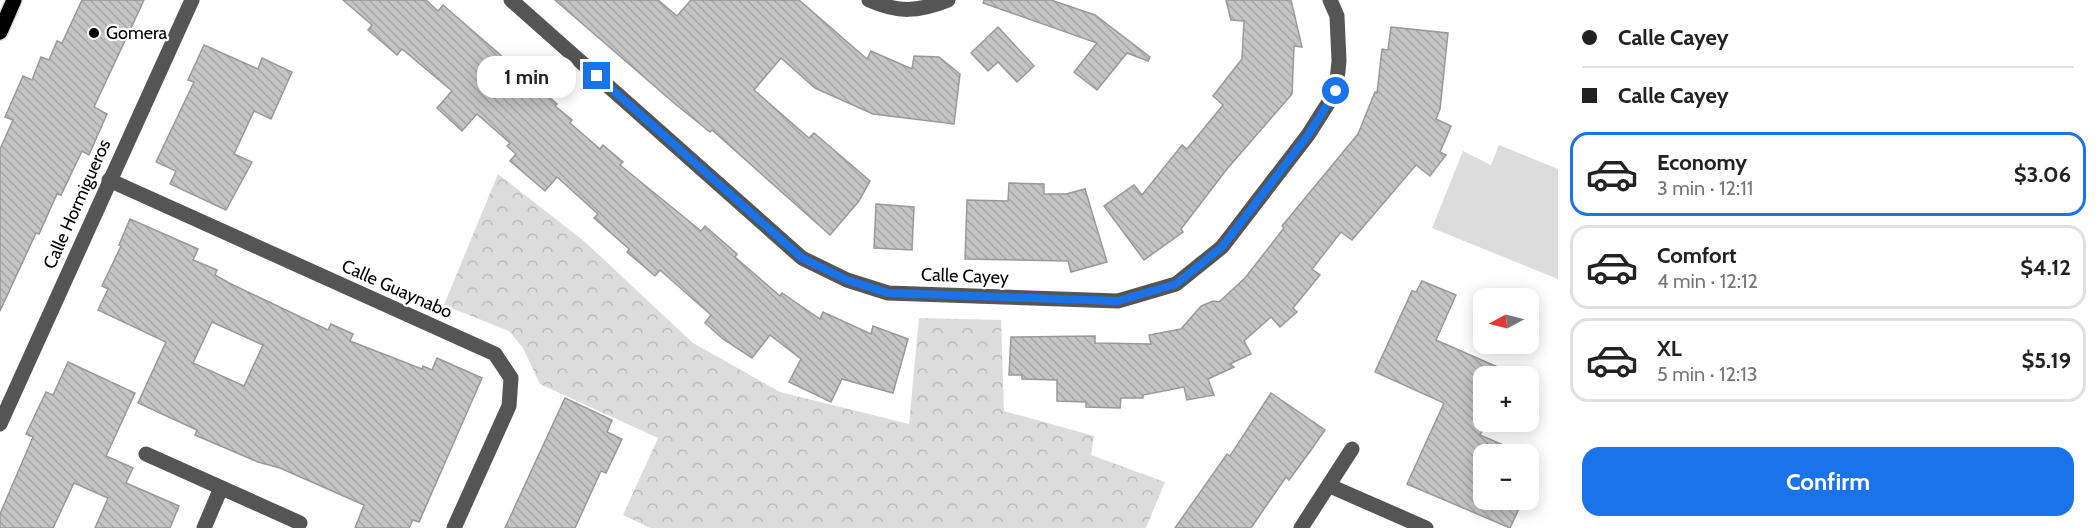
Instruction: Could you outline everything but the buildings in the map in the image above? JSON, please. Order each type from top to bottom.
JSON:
[{"type":"main road","points":[[0,32],[14,0]]},
{"type":"street","name":"Calle Hormigueros","points":[[0,424],[192,0]]},
{"type":"street","name":"Calle Cayey","points":[[511,0],[802,258],[847,280],[888,293],[1118,301],[1176,284],[1222,247],[1308,135],[1336,91],[1339,61],[1337,16],[1330,0]]},
{"type":"street","points":[[869,0],[888,8],[924,10],[948,0]]},
{"type":"street","name":"Calle Guaynabo","points":[[109,180],[495,354],[511,378],[509,406],[454,528]]},
{"type":"street","points":[[1301,528],[1352,449]]},
{"type":"street","points":[[146,454],[300,522]]},
{"type":"street","points":[[1330,486],[1426,528]]},
{"type":"street","points":[[204,528],[221,488]]},
{"type":"green space","points":[[1499,145],[1558,169],[1558,279],[1432,228],[1463,151],[1491,165]]},
{"type":"green space","points":[[498,174],[585,242],[693,343],[780,392],[909,424],[919,318],[1001,320],[1004,411],[1094,436],[1091,455],[1165,482],[1146,528],[650,528],[623,515],[658,438],[540,384],[523,348],[509,331],[444,305]]},
{"type":"place","name":"Gomera","points":[[94,33]]},
{"type":"route","points":[[597,76],[802,258],[847,280],[888,293],[1118,301],[1176,284],[1222,247],[1308,135],[1336,91]]}]
